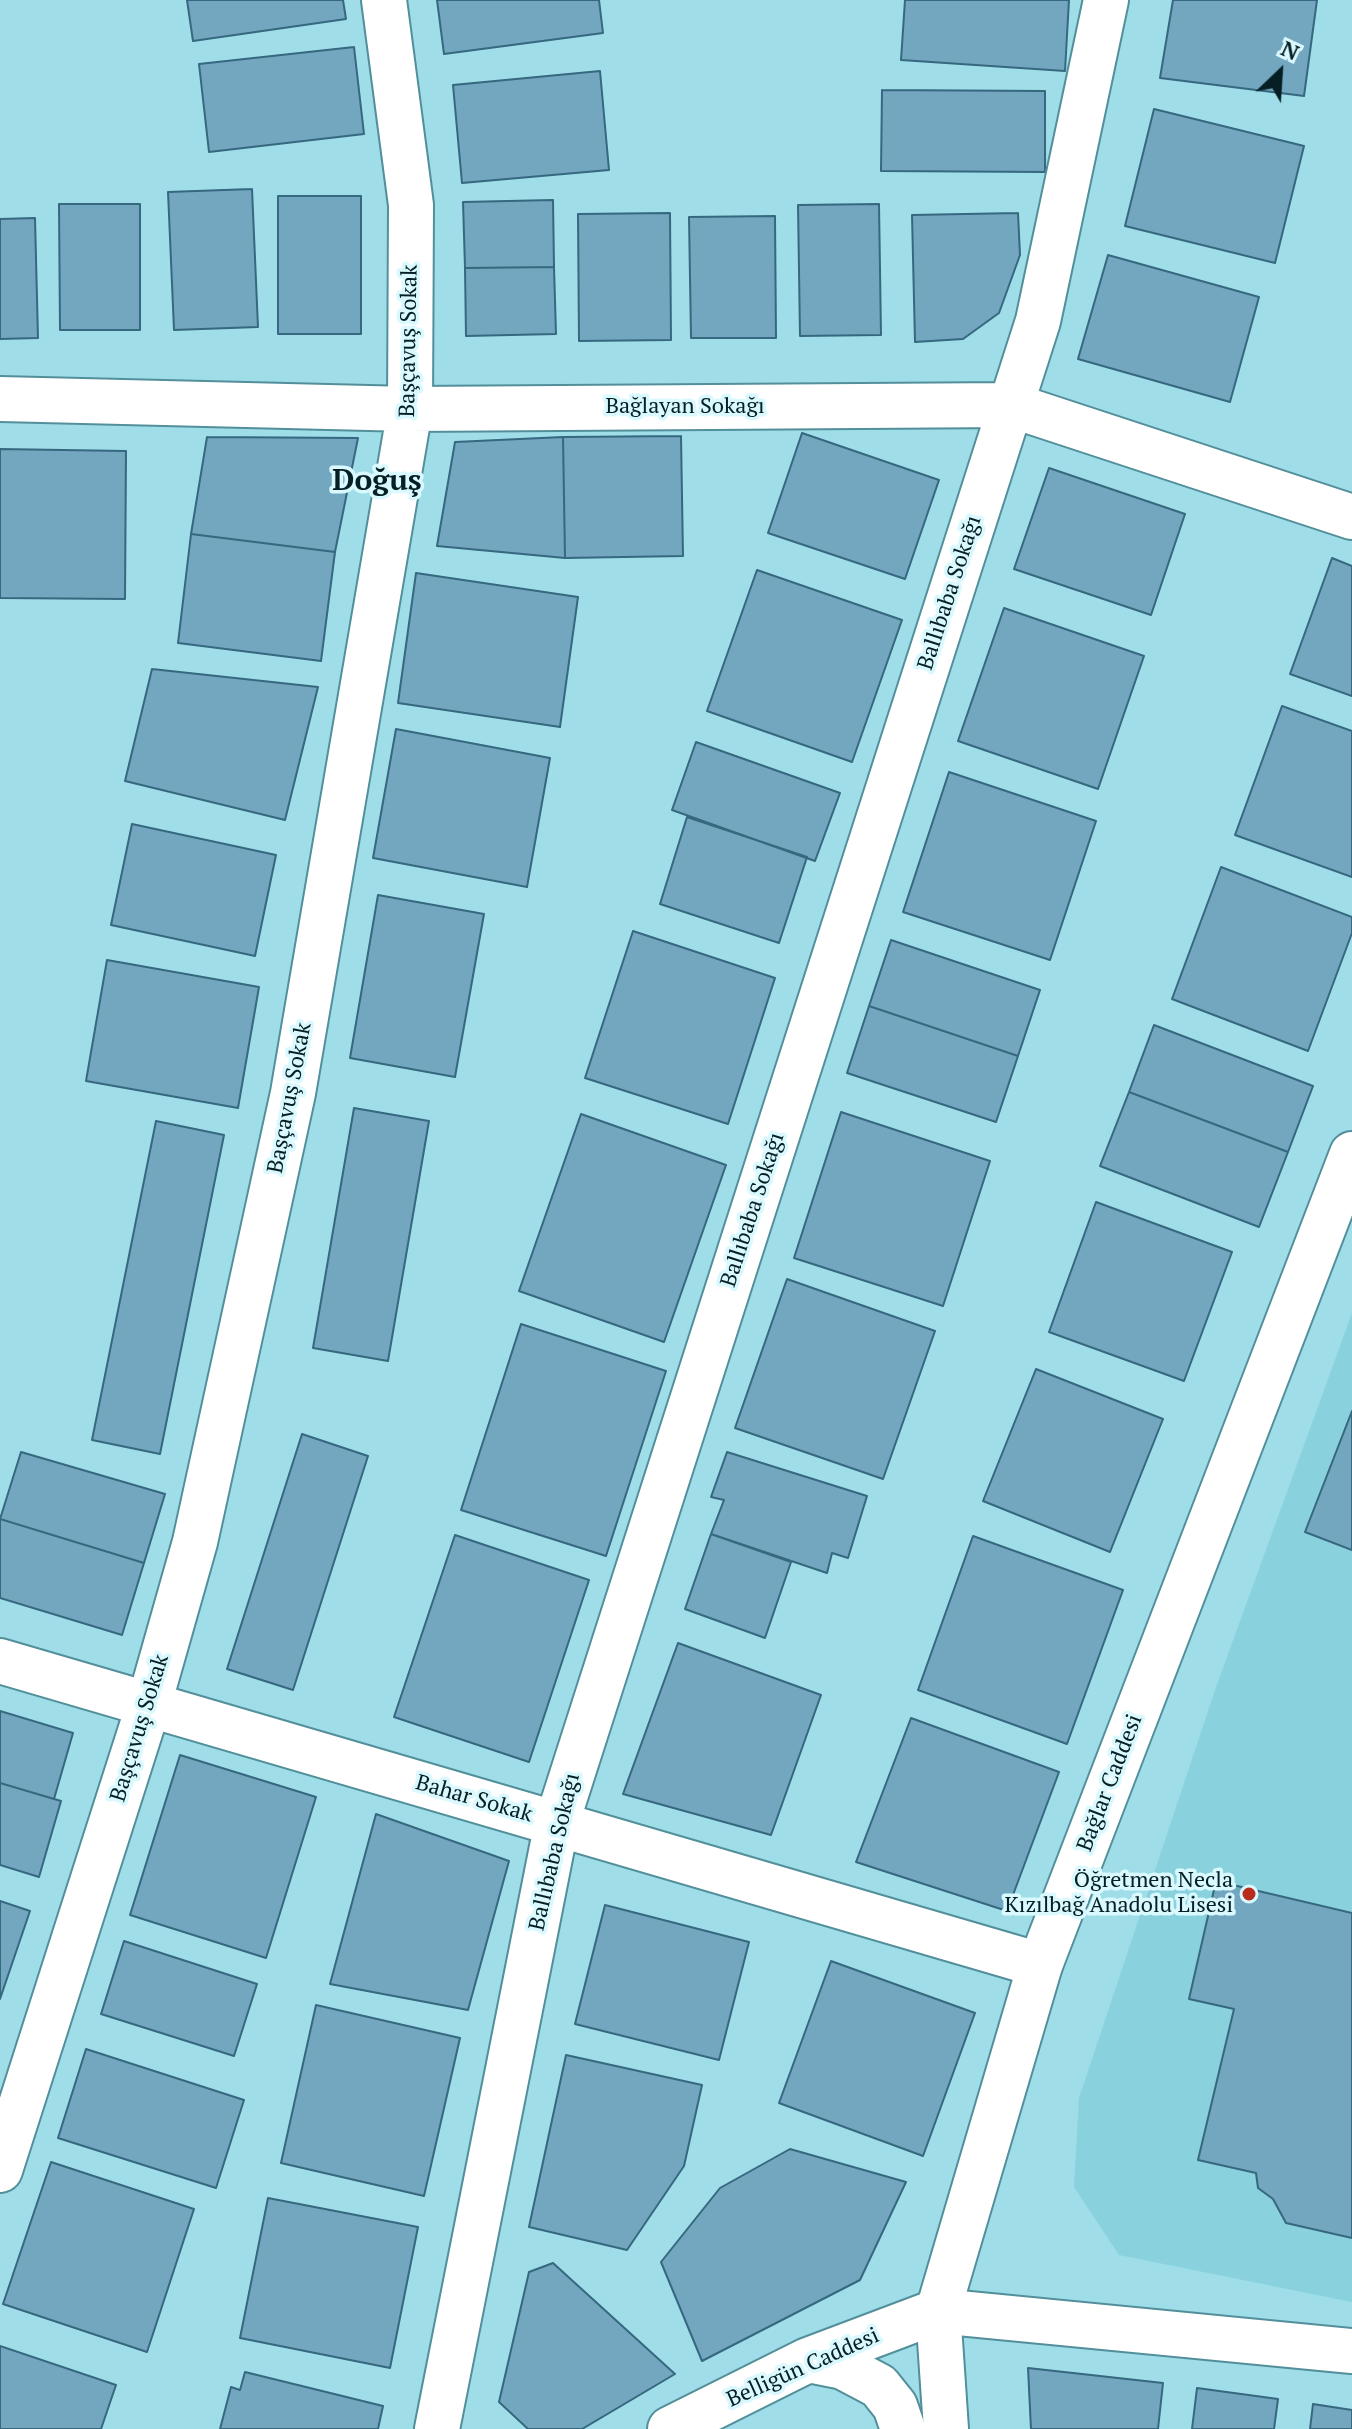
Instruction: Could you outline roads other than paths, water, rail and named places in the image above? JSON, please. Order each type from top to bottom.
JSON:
[{"type":"street","name":"Başçavuş Sokak","points":[[0,2170],[149,1704],[195,1542],[293,1093],[410,409],[411,205],[384,0]]},
{"type":"street","name":"Ballıbaba Sokağı","points":[[437,2429],[557,1822],[1038,321],[1106,0]]},
{"type":"street","name":"Bağlayan Sokağı","points":[[0,399],[410,409],[1011,405],[1352,517]]},
{"type":"street","name":"Bağlar Caddesi","points":[[946,2429],[938,2311],[1040,1965],[1352,1154]]},
{"type":"street","name":"Bahar Sokak","points":[[0,1661],[1040,1965]]},
{"type":"street","points":[[938,2311],[1352,2351]]},
{"type":"street","name":"Belligün Caddesi","points":[[670,2429],[808,2360],[938,2311]]},
{"type":"street","points":[[808,2360],[843,2367],[871,2381],[895,2406],[903,2429]]},
{"type":"place","name":"Öğretmen Necla Kızılbağ Anadolu Lisesi","points":[[1249,1894]]},
{"type":"district","name":"Doğuş","points":[[377,481]]}]
